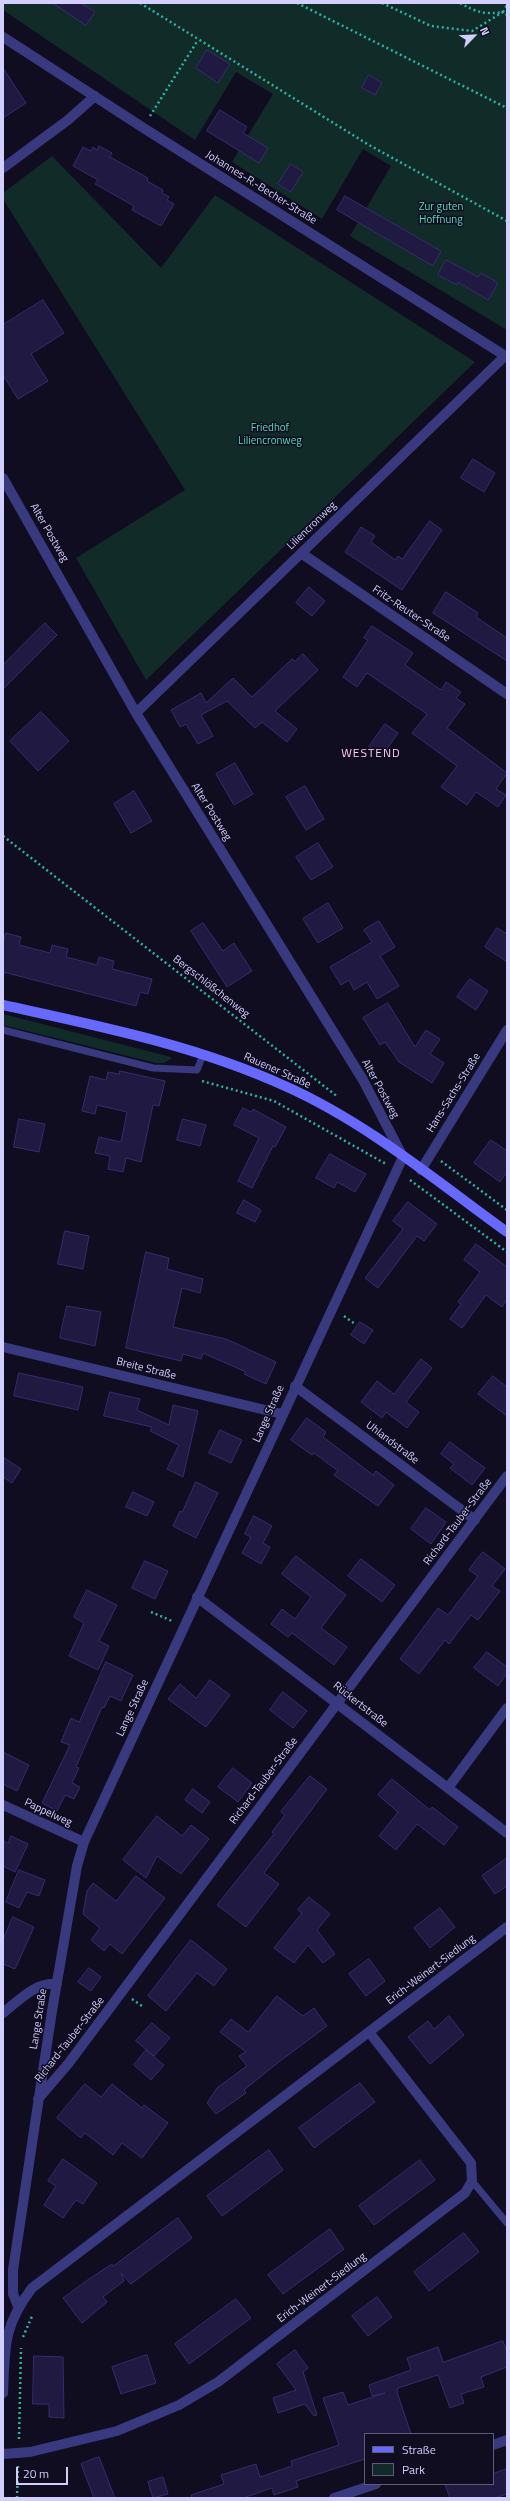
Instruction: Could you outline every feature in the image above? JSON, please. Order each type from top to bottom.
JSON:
[{"type":"main road","name":"Rauener Straße","points":[[3,1005],[134,1036],[203,1055],[256,1073],[286,1086],[341,1115],[403,1157],[507,1232]]},
{"type":"street","name":"Johannes-R.-Becher-Straße","points":[[3,37],[142,128],[506,356]]},
{"type":"street","points":[[3,168],[68,120],[95,96]]},
{"type":"street","name":"Liliencronweg","points":[[136,713],[506,356]]},
{"type":"street","name":"Alter Postweg","points":[[3,478],[136,713],[363,1080],[403,1157]]},
{"type":"street","name":"Fritz-Reuter-Straße","points":[[301,553],[507,694]]},
{"type":"street","name":"Hans-Sachs-Straße","points":[[421,1170],[507,1030]]},
{"type":"street","name":"Lange Straße","points":[[18,2306],[13,2294],[13,2270],[38,2099],[57,1984],[77,1866],[84,1842],[295,1386],[403,1157]]},
{"type":"street","name":"Breite Straße","points":[[3,1347],[282,1414]]},
{"type":"street","name":"Uhlandstraße","points":[[295,1386],[475,1520]]},
{"type":"street","name":"Richard-Tauber-Straße","points":[[38,2099],[68,2064],[507,1476]]},
{"type":"street","name":"Rückertstraße","points":[[197,1597],[338,1702],[507,1833]]},
{"type":"street","points":[[448,1788],[507,1708]]},
{"type":"street","name":"Pappelweg","points":[[3,1805],[84,1842]]},
{"type":"street","name":"Erich-Weinert-Siedlung","points":[[6,2325],[32,2288],[50,2273],[507,1927]]},
{"type":"street","points":[[3,2013],[41,1985],[49,1983],[57,1984]]},
{"type":"street","points":[[369,2032],[471,2163],[472,2180]]},
{"type":"street","name":"Erich-Weinert-Siedlung","points":[[3,2454],[19,2454],[117,2431],[179,2405],[218,2382],[442,2212],[465,2193],[472,2180]]},
{"type":"street","points":[[3,2393],[6,2325]]},
{"type":"street","points":[[494,2445],[507,2440]]},
{"type":"street","points":[[334,2498],[373,2485]]},
{"type":"lane","points":[[3,1030],[153,1068],[197,1070],[203,1055]]},
{"type":"lane","points":[[472,2180],[507,2223]]},
{"type":"path","points":[[140,3],[369,145],[507,221]]},
{"type":"path","points":[[296,3],[507,108]]},
{"type":"path","points":[[382,3],[431,26],[472,31],[503,12],[507,5]]},
{"type":"path","points":[[460,3],[475,12],[488,14],[503,12],[507,15]]},
{"type":"path","points":[[142,128],[198,40]]},
{"type":"path","name":"Bergschlößchenweg","points":[[3,836],[341,1099]]},
{"type":"path","points":[[195,1079],[274,1101],[396,1171],[507,1252]]},
{"type":"path","points":[[431,1154],[507,1210]]},
{"type":"path","points":[[151,1612],[184,1626]]},
{"type":"path","points":[[17,2498],[21,2342],[35,2307]]},
{"type":"green space","name":"Zur guten Hoffnung","points":[[3,3],[507,3],[507,330],[350,236],[391,166],[363,149],[322,219],[232,162],[273,94],[236,72],[195,140],[3,10]]},
{"type":"green space","name":"Friedhof Liliencronweg","points":[[52,156],[161,268],[215,195],[475,362],[146,680],[76,558],[185,490],[3,199],[3,193]]},
{"type":"green space","points":[[3,1014],[171,1057],[171,1059],[164,1063],[156,1063],[3,1025]]},
{"type":"building","points":[[53,3],[81,3],[95,12],[86,25]]},
{"type":"building","points":[[207,50],[230,64],[218,83],[196,68]]},
{"type":"building","points":[[3,68],[26,103],[3,118]]},
{"type":"building","points":[[369,75],[382,83],[375,95],[362,88]]},
{"type":"building","points":[[220,110],[247,127],[243,133],[268,148],[259,163],[207,131]]},
{"type":"building","points":[[99,146],[112,153],[110,157],[148,178],[147,181],[163,190],[162,193],[169,197],[167,200],[174,204],[161,226],[132,210],[134,206],[95,184],[98,180],[73,166],[83,147],[91,151],[93,147],[97,150]]},
{"type":"building","points":[[291,164],[303,172],[291,192],[278,184]]},
{"type":"building","points":[[345,196],[441,251],[433,266],[337,210]]},
{"type":"building","points":[[446,260],[478,277],[481,273],[498,283],[488,300],[458,282],[457,285],[438,275]]},
{"type":"building","points":[[43,300],[64,333],[31,354],[48,381],[18,399],[3,375],[3,325]]},
{"type":"building","points":[[473,459],[495,473],[484,492],[461,478]]},
{"type":"building","points":[[430,521],[442,530],[402,590],[345,552],[361,527],[375,536],[371,542],[395,560],[398,556],[402,559]]},
{"type":"building","points":[[309,587],[325,601],[312,616],[296,603]]},
{"type":"building","points":[[446,592],[478,613],[476,617],[507,638],[507,661],[433,613]]},
{"type":"building","points":[[45,623],[57,635],[3,689],[3,665]]},
{"type":"building","points":[[372,626],[413,653],[405,665],[441,690],[446,682],[461,692],[456,698],[465,704],[447,728],[507,773],[496,789],[506,795],[498,807],[476,792],[467,805],[441,787],[457,766],[412,733],[427,714],[367,673],[357,687],[343,677],[368,640],[364,638]]},
{"type":"building","points":[[303,654],[318,670],[275,711],[297,729],[287,742],[262,722],[255,728],[227,701],[201,715],[213,736],[198,744],[186,724],[180,727],[171,710],[201,693],[206,703],[233,678],[252,697],[292,659],[295,661]]},
{"type":"building","points":[[41,712],[69,741],[38,771],[10,741]]},
{"type":"building","points":[[385,724],[398,733],[382,756],[369,747]]},
{"type":"building","points":[[235,763],[253,794],[234,805],[216,774]]},
{"type":"building","points":[[305,786],[324,819],[306,830],[286,797]]},
{"type":"building","points":[[134,791],[152,821],[131,833],[114,804]]},
{"type":"building","points":[[318,843],[333,867],[311,880],[296,857]]},
{"type":"building","points":[[328,903],[343,928],[318,943],[303,919]]},
{"type":"building","points":[[379,921],[395,947],[380,956],[399,986],[377,999],[367,982],[354,990],[349,980],[341,985],[330,967],[372,942],[364,930]]},
{"type":"building","points":[[203,923],[223,951],[234,943],[252,971],[227,987],[191,931]]},
{"type":"building","points":[[497,928],[507,934],[507,962],[485,947]]},
{"type":"building","points":[[6,933],[21,937],[19,945],[50,953],[52,945],[68,949],[66,957],[97,965],[99,957],[114,961],[112,969],[152,979],[148,994],[140,992],[136,1006],[3,972],[3,943]]},
{"type":"building","points":[[470,979],[488,991],[476,1010],[457,997]]},
{"type":"building","points":[[388,1003],[415,1047],[426,1030],[440,1039],[430,1054],[444,1063],[432,1083],[399,1062],[385,1042],[380,1045],[363,1018]]},
{"type":"building","points":[[120,1071],[165,1081],[159,1106],[153,1105],[141,1162],[126,1158],[123,1172],[108,1169],[110,1156],[95,1153],[99,1137],[121,1142],[127,1112],[97,1105],[95,1114],[82,1111],[90,1076],[106,1080],[108,1072],[119,1074]]},
{"type":"building","points":[[243,1108],[251,1112],[253,1109],[286,1127],[275,1147],[273,1146],[252,1188],[238,1181],[259,1138],[234,1125]]},
{"type":"building","points":[[19,1119],[45,1124],[39,1152],[14,1147]]},
{"type":"building","points":[[183,1119],[206,1125],[200,1146],[177,1140]]},
{"type":"building","points":[[491,1140],[507,1151],[507,1172],[500,1182],[474,1163]]},
{"type":"building","points":[[330,1154],[366,1174],[355,1192],[337,1182],[334,1188],[316,1178]]},
{"type":"building","points":[[244,1200],[261,1210],[255,1222],[237,1213]]},
{"type":"building","points":[[408,1202],[437,1224],[424,1241],[417,1236],[378,1288],[365,1278],[403,1229],[393,1221]]},
{"type":"building","points":[[65,1231],[89,1236],[83,1269],[58,1264]]},
{"type":"building","points":[[476,1244],[507,1267],[507,1299],[502,1307],[486,1295],[462,1328],[450,1319],[461,1304],[458,1302],[480,1272],[464,1260]]},
{"type":"building","points":[[146,1252],[169,1258],[167,1269],[203,1279],[200,1293],[182,1288],[173,1327],[226,1339],[276,1362],[266,1384],[244,1374],[246,1372],[203,1353],[201,1359],[183,1354],[181,1361],[126,1348]]},
{"type":"building","points":[[67,1306],[101,1312],[95,1346],[60,1338]]},
{"type":"building","points":[[360,1322],[373,1330],[364,1344],[351,1335]]},
{"type":"building","points":[[421,1359],[432,1368],[406,1402],[419,1412],[407,1428],[386,1412],[382,1418],[361,1402],[377,1381],[394,1394]]},
{"type":"building","points":[[19,1373],[83,1387],[78,1410],[14,1396]]},
{"type":"building","points":[[493,1376],[507,1387],[507,1416],[478,1394]]},
{"type":"building","points":[[110,1392],[140,1399],[137,1410],[169,1425],[173,1405],[198,1411],[183,1477],[167,1469],[179,1445],[150,1431],[152,1427],[104,1416]]},
{"type":"building","points":[[307,1418],[326,1432],[323,1437],[373,1475],[376,1471],[394,1485],[378,1506],[334,1475],[338,1471],[314,1453],[312,1455],[291,1440]]},
{"type":"building","points":[[220,1430],[242,1440],[231,1463],[209,1453]]},
{"type":"building","points":[[450,1442],[485,1468],[472,1485],[450,1468],[454,1464],[441,1454]]},
{"type":"building","points":[[3,1457],[21,1469],[12,1483],[3,1477]]},
{"type":"building","points":[[196,1482],[218,1493],[196,1538],[173,1526],[180,1511],[182,1512]]},
{"type":"building","points":[[133,1492],[154,1502],[147,1516],[126,1507]]},
{"type":"building","points":[[426,1508],[446,1522],[431,1544],[411,1529]]},
{"type":"building","points":[[254,1516],[272,1526],[263,1543],[270,1547],[261,1564],[242,1553],[251,1537],[245,1534]]},
{"type":"building","points":[[483,1552],[505,1569],[492,1586],[500,1591],[478,1620],[471,1615],[449,1644],[445,1640],[419,1674],[400,1659],[438,1608],[448,1615],[478,1576],[469,1570]]},
{"type":"building","points":[[296,1556],[346,1595],[321,1628],[347,1647],[334,1665],[292,1633],[288,1637],[271,1624],[282,1609],[295,1619],[311,1597],[282,1574]]},
{"type":"building","points":[[361,1559],[395,1585],[382,1602],[348,1576]]},
{"type":"building","points":[[145,1561],[168,1571],[155,1599],[132,1588]]},
{"type":"building","points":[[87,1590],[117,1605],[99,1641],[109,1646],[98,1670],[69,1656],[84,1623],[74,1617]]},
{"type":"building","points":[[487,1652],[507,1667],[507,1673],[498,1686],[474,1668]]},
{"type":"building","points":[[106,1662],[133,1675],[121,1701],[110,1696],[104,1708],[102,1707],[76,1767],[79,1768],[72,1783],[80,1787],[74,1799],[65,1795],[57,1811],[42,1803],[70,1745],[61,1742],[71,1718],[79,1722]]},
{"type":"building","points":[[210,1680],[230,1695],[206,1727],[168,1699],[180,1684],[196,1698]]},
{"type":"building","points":[[283,1692],[307,1711],[293,1728],[270,1710]]},
{"type":"building","points":[[3,1752],[29,1765],[17,1791],[3,1784]]},
{"type":"building","points":[[233,1768],[252,1783],[238,1802],[218,1787]]},
{"type":"building","points":[[310,1776],[327,1789],[264,1873],[279,1884],[246,1927],[217,1905],[274,1834],[272,1832],[285,1815],[281,1812]]},
{"type":"building","points":[[392,1779],[430,1810],[432,1807],[458,1827],[444,1845],[417,1824],[396,1850],[379,1836],[398,1812],[378,1795]]},
{"type":"building","points":[[193,1789],[210,1802],[202,1813],[185,1800]]},
{"type":"building","points":[[157,1816],[182,1836],[191,1825],[209,1839],[181,1874],[157,1856],[146,1878],[123,1860]]},
{"type":"building","points":[[11,1836],[28,1844],[15,1872],[3,1866],[3,1841],[8,1843]]},
{"type":"building","points":[[507,1858],[507,1886],[495,1894],[482,1876]]},
{"type":"building","points":[[19,1870],[45,1880],[39,1896],[27,1892],[19,1908],[6,1902]]},
{"type":"building","points":[[136,1876],[165,1898],[122,1954],[110,1944],[104,1951],[91,1940],[100,1928],[83,1914],[87,1891],[93,1883],[116,1901]]},
{"type":"building","points":[[309,1897],[330,1914],[317,1930],[335,1954],[323,1963],[308,1945],[294,1963],[274,1948],[302,1913],[298,1910]]},
{"type":"building","points":[[440,1908],[455,1927],[430,1948],[414,1928]]},
{"type":"building","points":[[13,1917],[34,1927],[15,1969],[3,1964],[3,1940]]},
{"type":"building","points":[[191,1940],[227,1969],[214,1986],[197,1973],[166,2011],[148,1996]]},
{"type":"building","points":[[369,1959],[385,1981],[366,1996],[349,1974]]},
{"type":"building","points":[[89,1968],[101,1977],[91,1991],[78,1982]]},
{"type":"building","points":[[277,1996],[303,2016],[314,2008],[327,2026],[244,2090],[246,2093],[216,2114],[207,2103],[217,2088],[247,2066],[239,2056],[246,2052],[220,2032],[231,2019],[248,2032]]},
{"type":"building","points":[[449,2016],[464,2035],[430,2064],[408,2037],[428,2021],[434,2029]]},
{"type":"building","points":[[152,2023],[170,2038],[154,2056],[136,2041]]},
{"type":"building","points":[[146,2050],[164,2065],[151,2080],[134,2065]]},
{"type":"building","points":[[360,2083],[375,2102],[314,2148],[299,2128]]},
{"type":"building","points":[[85,2084],[101,2097],[112,2084],[142,2108],[144,2105],[168,2123],[142,2158],[122,2143],[113,2155],[85,2133],[81,2138],[57,2118]]},
{"type":"building","points":[[269,2150],[283,2170],[222,2216],[207,2196]]},
{"type":"building","points":[[63,2159],[97,2183],[83,2204],[76,2200],[63,2218],[44,2205],[56,2186],[48,2181]]},
{"type":"building","points":[[420,2160],[435,2180],[374,2225],[359,2206]]},
{"type":"building","points":[[178,2218],[192,2238],[131,2284],[121,2273],[124,2281],[103,2297],[107,2302],[82,2323],[63,2298],[112,2264],[113,2266]]},
{"type":"building","points":[[330,2229],[344,2249],[283,2294],[268,2275]]},
{"type":"building","points":[[464,2233],[479,2252],[429,2291],[414,2272]]},
{"type":"building","points":[[377,2297],[392,2317],[368,2336],[352,2316]]},
{"type":"building","points":[[236,2299],[251,2318],[189,2364],[175,2344]]},
{"type":"building","points":[[503,2341],[507,2352],[507,2367],[481,2377],[484,2387],[461,2394],[464,2403],[450,2408],[438,2375],[398,2388],[397,2392],[411,2433],[364,2433],[364,2459],[296,2481],[298,2487],[274,2495],[272,2488],[243,2498],[192,2498],[191,2495],[224,2484],[221,2475],[256,2464],[260,2477],[292,2466],[291,2461],[339,2445],[323,2398],[343,2392],[348,2405],[385,2393],[372,2396],[369,2385],[411,2370],[407,2358],[438,2347],[443,2362]]},
{"type":"building","points":[[295,2350],[308,2368],[303,2372],[317,2415],[314,2416],[305,2404],[278,2413],[273,2398],[296,2390],[277,2364]]},
{"type":"building","points":[[147,2355],[156,2383],[121,2394],[112,2367]]},
{"type":"building","points":[[34,2356],[63,2357],[64,2418],[49,2417],[49,2404],[33,2404]]},
{"type":"building","points":[[99,2457],[115,2498],[94,2498],[81,2464]]},
{"type":"building","points":[[507,2469],[507,2494],[495,2498],[450,2498],[445,2485],[494,2485],[494,2474]]},
{"type":"building","points":[[163,2477],[168,2494],[153,2498],[148,2482]]},
{"type":"district","name":"WESTEND","points":[[371,754]]}]
